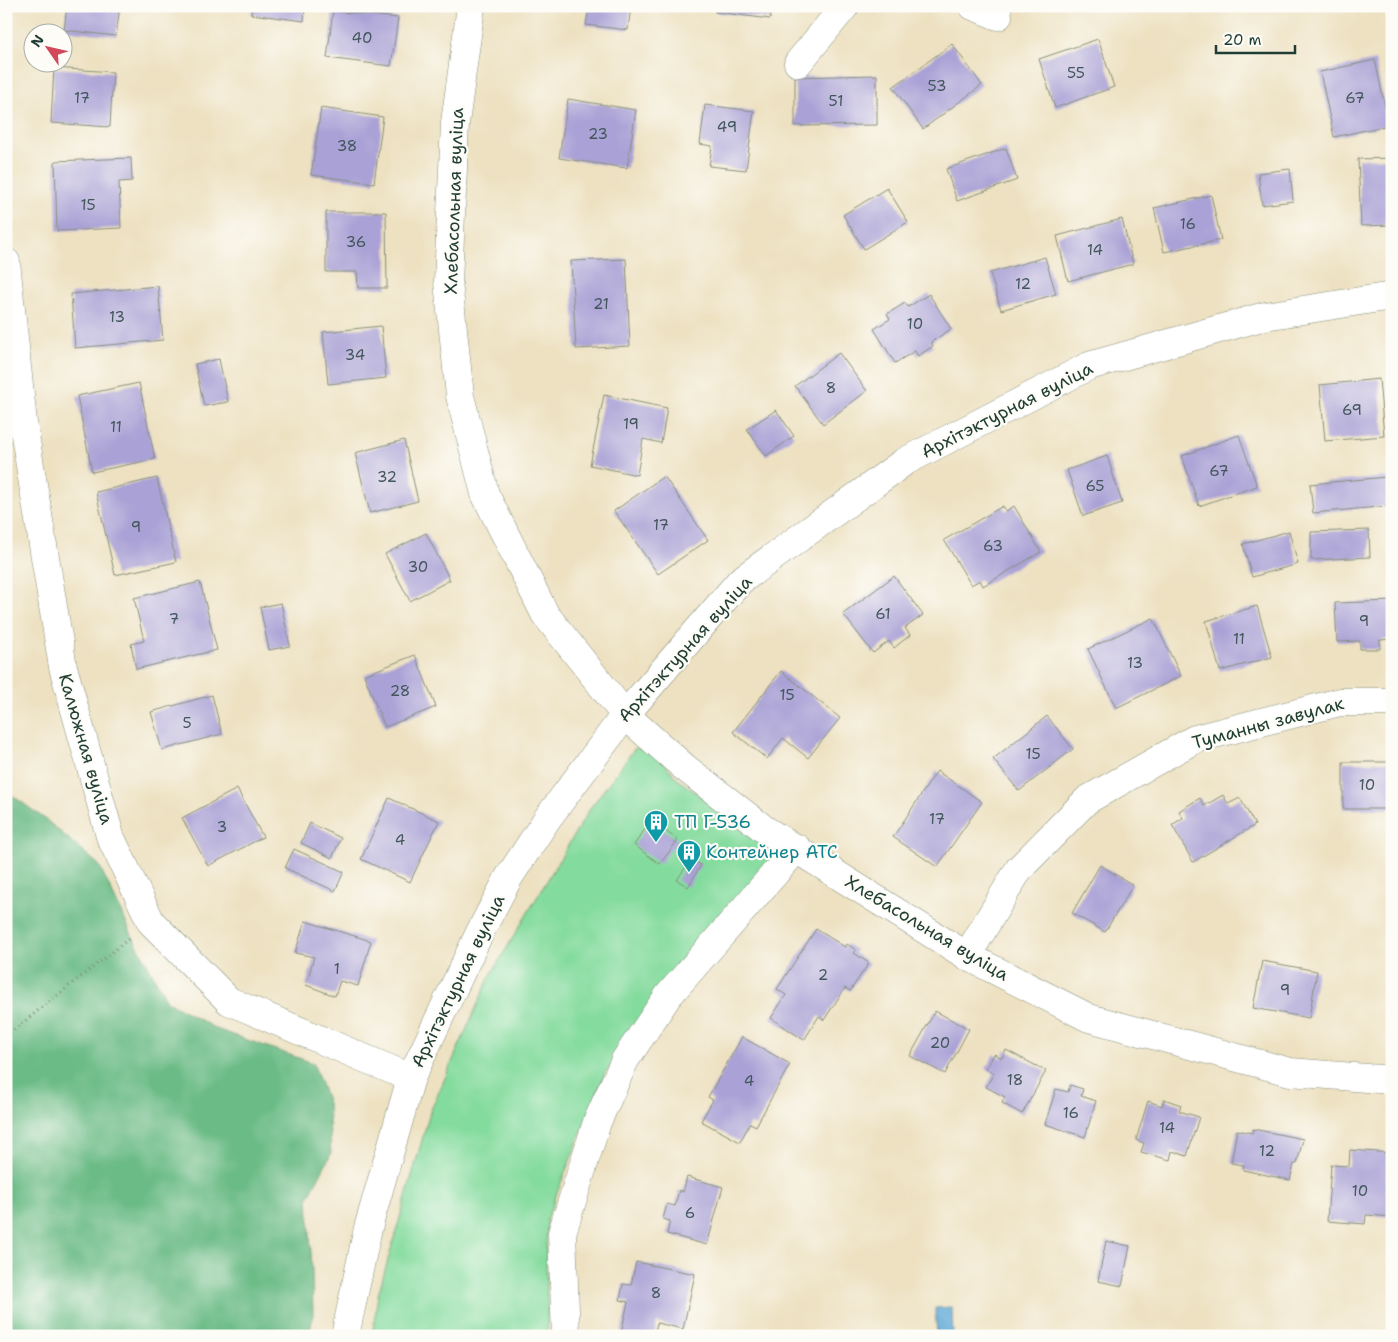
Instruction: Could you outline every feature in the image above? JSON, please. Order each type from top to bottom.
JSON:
[{"type":"street","name":"Хлебасольная вуліца","points":[[471,6],[455,123],[448,282],[460,396],[485,494],[545,614],[626,715],[684,767],[764,829],[967,956],[1089,1018],[1290,1072],[1392,1080]]},
{"type":"street","points":[[798,63],[844,6]]},
{"type":"street","points":[[973,6],[998,16]]},
{"type":"street","name":"Калюжная вуліца","points":[[6,262],[22,423],[62,667],[110,836],[151,922],[229,1001],[411,1078]]},
{"type":"street","name":"Архітэктурная вуліца","points":[[345,1336],[368,1228],[411,1078],[480,932],[509,877],[546,819],[626,715],[740,581],[904,462],[1089,366],[1265,316],[1392,296]]},
{"type":"street","name":"Туманны завулак","points":[[967,956],[1019,869],[1087,800],[1195,739],[1340,702],[1392,702]]},
{"type":"street","points":[[566,1336],[562,1233],[597,1122],[625,1060],[668,996],[796,848]]},
{"type":"path","points":[[6,1036],[151,922]]},
{"type":"green space","points":[[635,748],[655,752],[678,780],[776,848],[768,866],[605,1073],[547,1218],[548,1336],[372,1336],[378,1295],[430,1112],[490,976],[591,807]]},
{"type":"green space","points":[[6,791],[45,819],[99,865],[132,935],[167,1001],[216,1029],[313,1063],[328,1103],[331,1154],[308,1198],[313,1315],[309,1336],[36,1336],[35,1333],[6,1329]]},
{"type":"water","points":[[952,1307],[953,1336],[937,1336],[935,1308]]},
{"type":"building","points":[[67,6],[120,6],[116,36],[72,31],[72,22],[65,22]]},
{"type":"building","points":[[252,6],[305,6],[304,21],[251,14]]},
{"type":"building","points":[[589,6],[631,6],[628,30],[586,25]]},
{"type":"building","points":[[716,6],[772,6],[770,19],[715,12]]},
{"type":"building","points":[[333,11],[398,18],[391,66],[327,58]]},
{"type":"building","points":[[1098,39],[1114,87],[1055,108],[1039,59]]},
{"type":"building","points":[[952,44],[982,85],[923,129],[893,87]]},
{"type":"building","points":[[1375,60],[1389,125],[1334,137],[1320,72]]},
{"type":"building","points":[[72,69],[113,72],[110,127],[51,123],[54,72],[72,72]]},
{"type":"building","points":[[877,75],[877,125],[795,126],[795,77]]},
{"type":"building","points":[[568,99],[636,110],[627,168],[559,158]]},
{"type":"building","points":[[705,105],[754,111],[746,170],[709,166],[712,146],[700,144]]},
{"type":"building","points":[[321,108],[383,117],[374,183],[311,175]]},
{"type":"building","points":[[1006,148],[1017,180],[957,201],[946,169]]},
{"type":"building","points":[[131,158],[132,181],[119,182],[121,228],[57,231],[55,161]]},
{"type":"building","points":[[1392,158],[1392,225],[1361,226],[1358,159]]},
{"type":"building","points":[[1290,169],[1293,201],[1262,205],[1258,173]]},
{"type":"building","points":[[887,188],[908,222],[864,249],[843,215]]},
{"type":"building","points":[[1211,195],[1221,240],[1164,252],[1154,208]]},
{"type":"building","points":[[326,212],[386,212],[387,288],[358,288],[357,272],[326,272]]},
{"type":"building","points":[[1122,219],[1133,264],[1068,281],[1057,236]]},
{"type":"building","points":[[1045,257],[1056,294],[1001,310],[990,273]]},
{"type":"building","points":[[626,259],[630,346],[576,349],[571,261]]},
{"type":"building","points":[[158,286],[163,340],[75,348],[71,294]]},
{"type":"building","points":[[929,294],[951,329],[931,342],[933,346],[918,356],[915,351],[895,363],[874,329],[890,319],[887,314],[905,303],[908,307]]},
{"type":"building","points":[[381,326],[386,378],[328,384],[323,332]]},
{"type":"building","points":[[839,353],[867,391],[823,424],[795,386]]},
{"type":"building","points":[[219,359],[228,402],[204,406],[195,364]]},
{"type":"building","points":[[1379,379],[1384,436],[1325,441],[1320,385]]},
{"type":"building","points":[[139,383],[155,459],[92,472],[77,396]]},
{"type":"building","points":[[604,395],[667,408],[661,443],[643,439],[637,475],[590,465]]},
{"type":"building","points":[[776,410],[794,436],[766,456],[747,429]]},
{"type":"building","points":[[1239,435],[1257,486],[1199,506],[1182,456]]},
{"type":"building","points":[[404,440],[418,501],[370,513],[355,453]]},
{"type":"building","points":[[1107,456],[1122,503],[1083,516],[1067,470]]},
{"type":"building","points":[[664,476],[708,540],[658,574],[614,511]]},
{"type":"building","points":[[1387,477],[1389,506],[1313,513],[1310,484]]},
{"type":"building","points":[[157,478],[176,562],[115,575],[96,492]]},
{"type":"building","points":[[1003,506],[1006,511],[1014,506],[1041,552],[983,586],[980,580],[971,585],[944,540]]},
{"type":"building","points":[[1369,530],[1370,557],[1311,560],[1311,532]]},
{"type":"building","points":[[1289,531],[1298,564],[1252,577],[1243,544]]},
{"type":"building","points":[[426,533],[450,580],[410,601],[385,554]]},
{"type":"building","points":[[894,576],[923,615],[905,628],[910,635],[894,648],[889,641],[873,653],[843,614]]},
{"type":"building","points":[[200,582],[217,650],[136,669],[131,644],[144,641],[134,598]]},
{"type":"building","points":[[1392,601],[1392,639],[1380,640],[1380,649],[1360,649],[1360,641],[1337,642],[1335,603]]},
{"type":"building","points":[[281,603],[290,646],[269,650],[260,607]]},
{"type":"building","points":[[1257,606],[1272,657],[1220,671],[1206,621]]},
{"type":"building","points":[[1153,618],[1181,676],[1116,708],[1088,649]]},
{"type":"building","points":[[415,655],[436,707],[385,727],[364,675]]},
{"type":"building","points":[[781,671],[840,718],[808,758],[783,738],[767,759],[733,732]]},
{"type":"building","points":[[212,695],[222,734],[162,750],[151,712]]},
{"type":"building","points":[[1047,716],[1073,749],[1019,791],[993,759]]},
{"type":"building","points":[[1343,762],[1392,762],[1392,809],[1343,809]]},
{"type":"building","points":[[937,771],[982,802],[937,867],[893,837]]},
{"type":"building","points":[[237,789],[263,837],[208,866],[182,818]]},
{"type":"building","points":[[1223,795],[1228,804],[1240,798],[1255,825],[1193,862],[1172,825],[1183,818],[1179,811],[1200,798],[1204,806]]},
{"type":"building","points":[[389,798],[439,821],[410,882],[361,859]]},
{"type":"building","name":"ТП Г-536","points":[[651,821],[678,840],[660,864],[634,845]]},
{"type":"building","points":[[310,823],[341,838],[332,858],[301,843]]},
{"type":"building","points":[[294,849],[344,872],[335,891],[285,868]]},
{"type":"building","name":"Контейнер АТС","points":[[691,859],[701,865],[688,887],[677,880]]},
{"type":"building","points":[[1100,865],[1133,885],[1105,932],[1072,913]]},
{"type":"building","points":[[305,921],[371,941],[358,986],[340,981],[335,996],[306,985],[314,957],[295,953]]},
{"type":"building","points":[[816,929],[845,947],[847,944],[856,950],[854,953],[869,963],[850,991],[845,988],[824,1020],[819,1016],[804,1040],[771,1018],[786,995],[777,989]]},
{"type":"building","points":[[1262,961],[1317,971],[1309,1018],[1253,1008]]},
{"type":"building","points":[[935,1011],[969,1029],[945,1074],[910,1056]]},
{"type":"building","points":[[742,1037],[790,1064],[756,1126],[750,1123],[740,1142],[701,1121],[713,1100],[708,1097]]},
{"type":"building","points":[[1006,1050],[1046,1071],[1022,1114],[1002,1103],[1005,1097],[986,1087],[994,1073],[986,1069],[994,1054],[1002,1058]]},
{"type":"building","points":[[1070,1085],[1083,1089],[1081,1096],[1096,1101],[1085,1137],[1045,1124],[1056,1089],[1068,1092]]},
{"type":"building","points":[[1164,1099],[1181,1105],[1179,1111],[1199,1117],[1187,1156],[1172,1151],[1170,1160],[1141,1152],[1144,1143],[1136,1140],[1148,1101],[1162,1106]]},
{"type":"building","points":[[1253,1129],[1303,1139],[1297,1164],[1294,1164],[1290,1180],[1243,1170],[1244,1165],[1231,1163],[1237,1130],[1252,1133]]},
{"type":"building","points":[[1350,1150],[1392,1153],[1392,1217],[1366,1215],[1365,1224],[1327,1221],[1331,1165],[1349,1166]]},
{"type":"building","points":[[687,1177],[723,1187],[707,1245],[667,1234],[670,1221],[663,1219],[667,1204],[675,1206],[679,1190],[683,1192]]},
{"type":"building","points":[[1106,1241],[1130,1246],[1122,1286],[1098,1281]]},
{"type":"building","points":[[636,1262],[695,1274],[683,1329],[657,1323],[654,1336],[628,1336],[621,1334],[628,1302],[620,1300],[623,1284],[631,1285]]},
{"type":"place","name":"ТП Г-536","points":[[656,843]]},
{"type":"place","name":"Контейнер АТС","points":[[689,873]]}]
